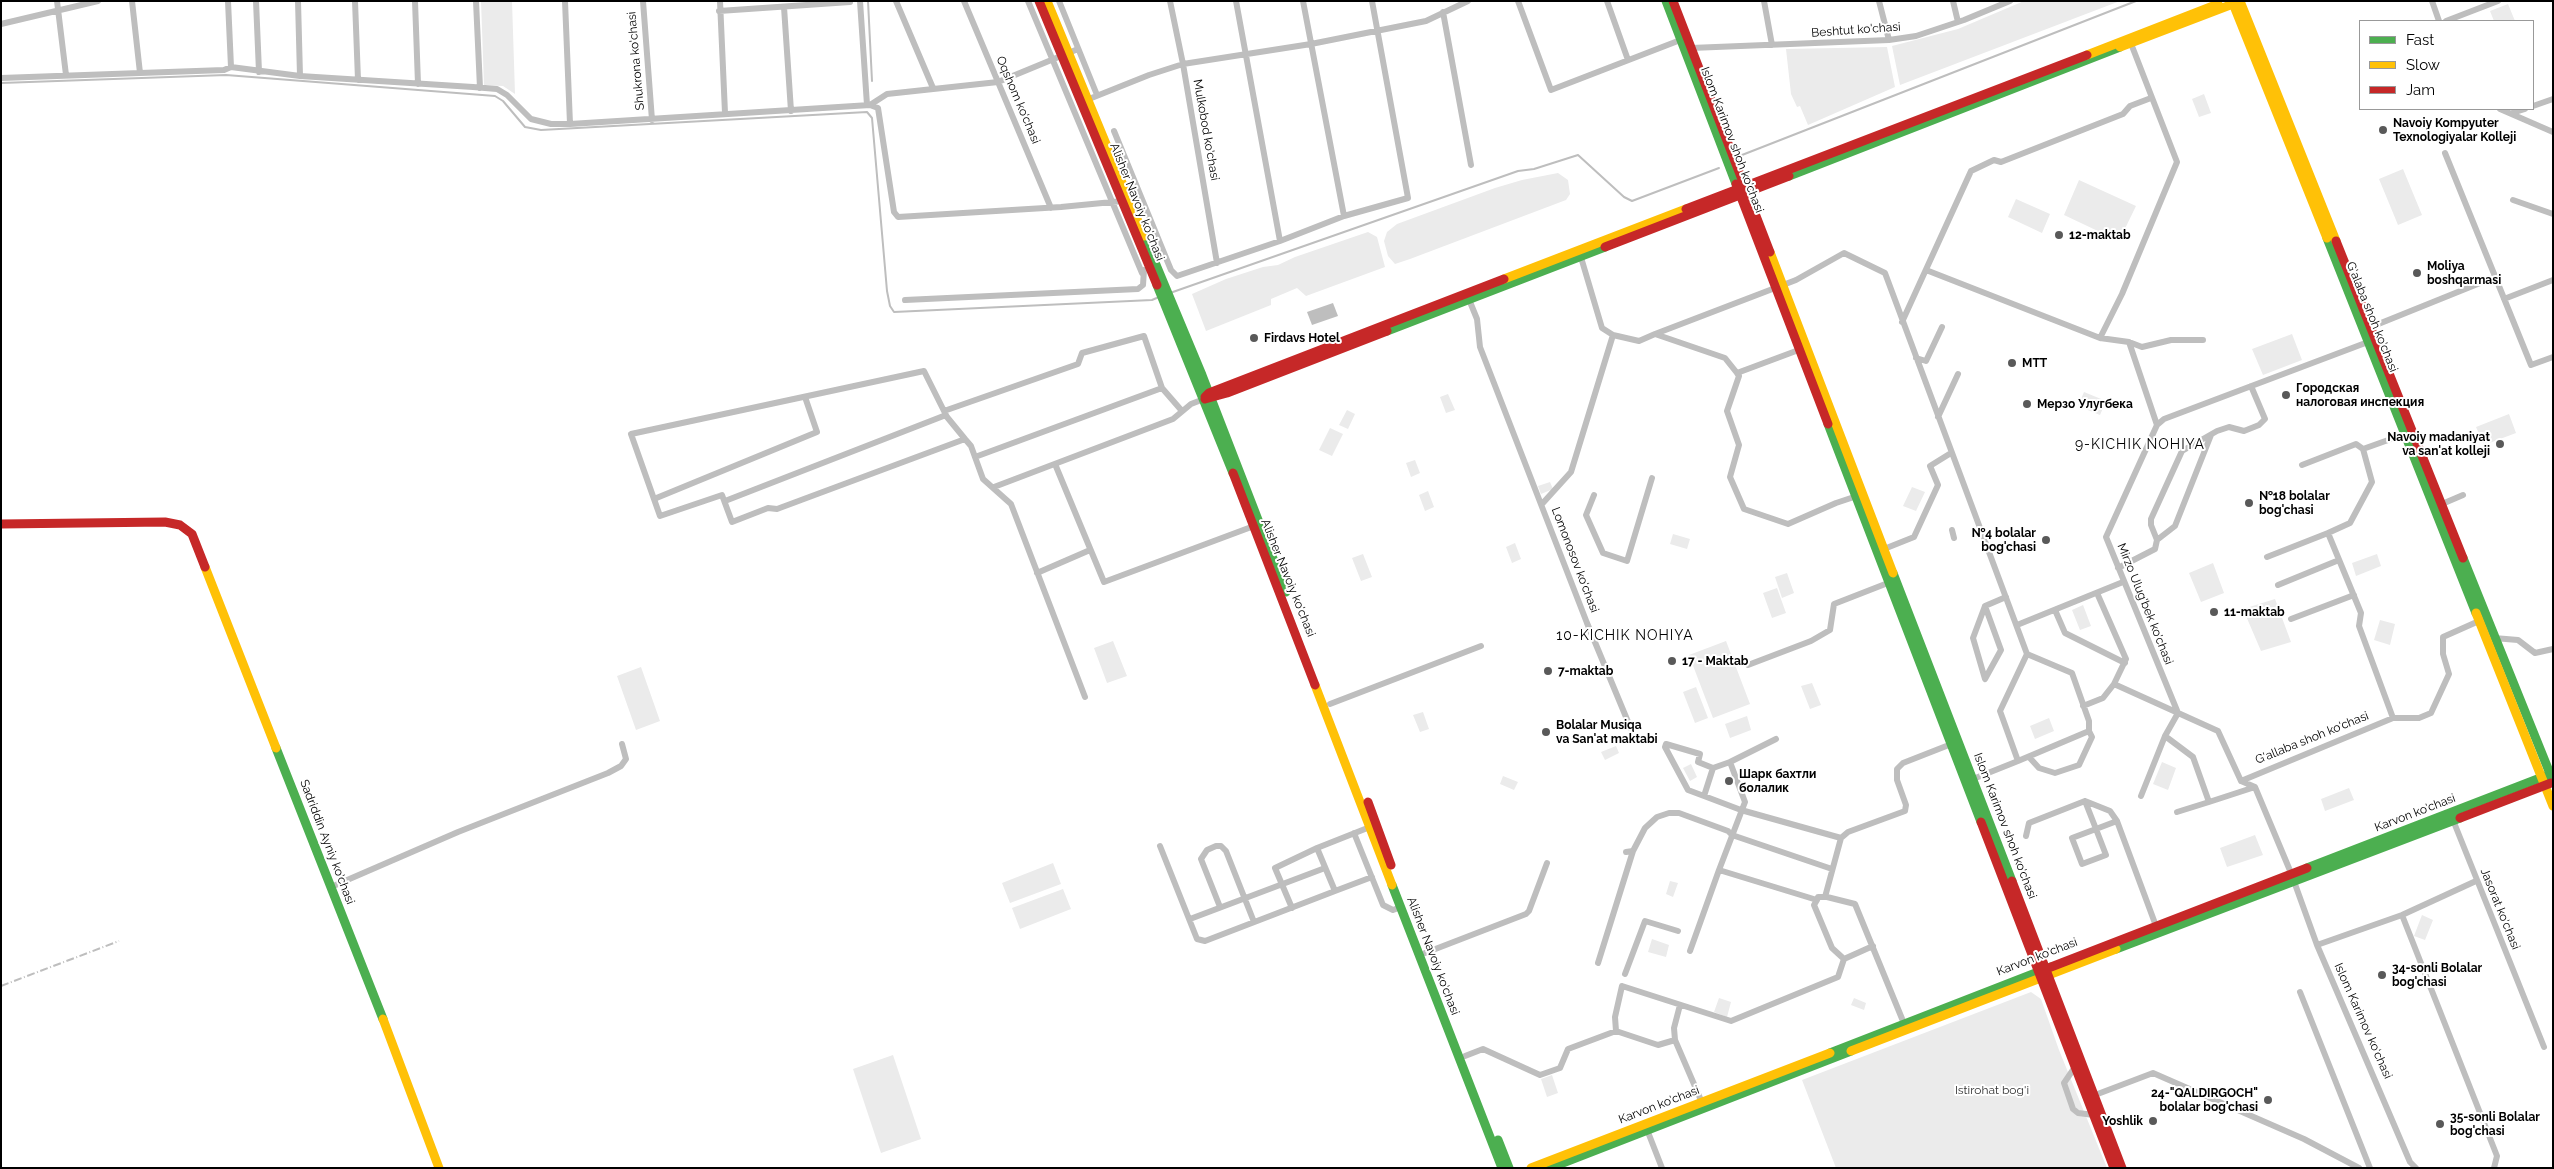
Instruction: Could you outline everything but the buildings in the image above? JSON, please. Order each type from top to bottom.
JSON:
[{"type":"main road","name":"Alisher Navoiy ko'chasi","points":[[1039,1],[1066,54]]},
{"type":"main road","name":"Alisher Navoiy ko'chasi","points":[[1047,1],[1066,54],[1160,283],[1203,378],[1208,397],[1219,420],[1300,636],[1509,1168]]},
{"type":"main road","name":"Islom Karimov shoh ko'chasi","points":[[1666,1],[1684,39],[2044,973],[2078,1063],[2094,1115],[2114,1168]]},
{"type":"main road","name":"Islom Karimov shoh ko'chasi","points":[[1673,1],[1684,39],[1691,48],[1742,190]]},
{"type":"main road","name":"G'alaba shoh ko'chasi","points":[[2235,2],[2250,24],[2372,327],[2549,779],[2553,806]]},
{"type":"main road","name":"G'alaba shoh ko'chasi","points":[[2235,2],[2479,621],[2549,779]]},
{"type":"main road","points":[[1208,397],[1742,190],[2235,2]]},
{"type":"main road","name":"Alisher Navoiy ko'chasi","points":[[1169,303],[1208,397],[1254,526],[1330,704],[1370,827],[1502,1168]]},
{"type":"main road","points":[[1203,378],[1226,390]]},
{"type":"main road","points":[[1219,420],[1218,406],[1226,390]]},
{"type":"main road","name":"Islom Karimov shoh ko'chasi","points":[[1859,495],[1884,549],[1892,582]]},
{"type":"main road","name":"Sadriddin Ayniy ko'chasi","points":[[1,524],[165,522],[186,529],[192,534],[439,1168]]},
{"type":"main road","name":"Islom Karimov shoh ko'chasi","points":[[1955,743],[1974,779],[2044,973]]},
{"type":"main road","points":[[2044,973],[2292,877],[2453,820],[2549,779]]},
{"type":"main road","name":"Karvon ko'chasi","points":[[1531,1168],[1646,1127],[1905,1025],[2044,973],[2156,926],[2292,877],[2549,779]]},
{"type":"main road","name":"Islom Karimov shoh ko'chasi","points":[[2078,1063],[2095,1095],[2122,1168]]},
{"type":"main road","points":[[1550,1168],[1646,1127]]},
{"type":"street","points":[[57,1],[66,75]]},
{"type":"street","points":[[1,24],[98,1]]},
{"type":"street","points":[[132,1],[140,73]]},
{"type":"street","points":[[228,1],[231,68]]},
{"type":"street","points":[[256,1],[259,72]]},
{"type":"street","points":[[298,1],[300,76]]},
{"type":"street","points":[[355,1],[358,80]]},
{"type":"street","points":[[415,1],[418,84]]},
{"type":"street","points":[[476,1],[480,88]]},
{"type":"street","points":[[565,1],[570,124]]},
{"type":"street","name":"Shukrona ko'chasi","points":[[643,1],[652,120]]},
{"type":"street","points":[[720,1],[725,114]]},
{"type":"street","points":[[860,1],[869,105]]},
{"type":"street","points":[[896,1],[933,88]]},
{"type":"street","name":"Oqshom ko'chasi","points":[[964,1],[1051,208]]},
{"type":"street","points":[[905,300],[1138,289],[1143,285],[1142,273],[1028,1]]},
{"type":"street","points":[[1059,1],[1097,95]]},
{"type":"street","name":"Mulkobod ko'chasi","points":[[1170,1],[1183,64],[1217,264]]},
{"type":"street","points":[[1236,1],[1280,241]]},
{"type":"street","points":[[1303,1],[1344,216]]},
{"type":"street","points":[[1114,131],[1171,270],[1177,276],[1217,264],[1344,216],[1408,198],[1372,1]]},
{"type":"street","points":[[1085,101],[1183,64],[1312,44],[1378,31],[1426,20],[1468,1]]},
{"type":"street","points":[[1518,1],[1551,90],[1684,39]]},
{"type":"street","points":[[1607,1],[1628,60]]},
{"type":"street","points":[[1764,1],[1772,45]]},
{"type":"street","points":[[1879,1],[1888,40]]},
{"type":"street","points":[[1953,1],[1958,22]]},
{"type":"street","name":"Beshtut ko'chasi","points":[[1691,48],[1888,40],[1916,36],[1958,22],[2010,1]]},
{"type":"street","points":[[2432,1],[2439,20]]},
{"type":"street","points":[[2449,20],[2498,1]]},
{"type":"street","points":[[719,12],[776,4],[784,7],[850,2]]},
{"type":"street","points":[[784,7],[791,111]]},
{"type":"street","points":[[1443,12],[1471,165]]},
{"type":"street","points":[[2100,338],[2122,294],[2177,162],[2130,41]]},
{"type":"street","points":[[869,105],[887,94],[998,82],[1078,49]]},
{"type":"street","points":[[1,78],[224,70],[231,68],[300,76],[497,89],[507,95],[532,119],[551,124],[652,120],[869,105],[878,108],[895,215],[1051,208],[1126,200],[1139,193]]},
{"type":"street","points":[[1902,322],[1971,172],[1994,160],[2001,162],[2123,114],[2130,106],[2151,98]]},
{"type":"street","points":[[2534,106],[2553,99]]},
{"type":"street","points":[[2503,110],[2553,132]]},
{"type":"street","points":[[2512,113],[2522,110]]},
{"type":"street","points":[[2446,153],[2531,364],[2553,357]]},
{"type":"street","points":[[2513,200],[2553,214]]},
{"type":"street","points":[[1142,273],[1163,251]]},
{"type":"street","points":[[1579,253],[1602,328],[1613,335],[1639,341],[1779,286],[1844,253],[1884,273],[2027,654],[2000,711],[2018,761]]},
{"type":"street","points":[[1926,270],[2100,338],[2129,342],[2142,347],[2171,340],[2203,340]]},
{"type":"street","points":[[2372,327],[2495,277]]},
{"type":"street","points":[[2504,299],[2553,280]]},
{"type":"street","name":"Lomonosov ko'chasi","points":[[1468,296],[1477,319],[1480,347],[1587,623],[1631,729]]},
{"type":"street","points":[[1916,358],[1926,361],[1942,327]]},
{"type":"street","points":[[1655,334],[1725,358],[1739,376],[1728,412],[1739,445],[1730,477],[1734,490],[1744,509],[1788,524],[1859,495]]},
{"type":"street","points":[[1542,504],[1571,472],[1613,335]]},
{"type":"street","points":[[724,500],[945,413],[1078,364],[1082,353],[1144,336],[1162,388],[1182,411]]},
{"type":"street","points":[[2129,342],[2157,425],[2164,419],[2368,342]]},
{"type":"street","points":[[1737,373],[1803,348]]},
{"type":"street","points":[[965,439],[777,508],[768,508],[732,522],[722,495],[660,516],[631,434],[924,371],[945,413],[965,439],[975,457],[983,479],[1011,504],[1085,697]]},
{"type":"street","points":[[1938,416],[1958,374]]},
{"type":"street","points":[[2118,568],[2155,549],[2157,540],[2151,525],[2152,519],[2182,451],[2229,427],[2244,431],[2259,426],[2265,419],[2251,386]]},
{"type":"street","points":[[975,457],[1162,388]]},
{"type":"street","points":[[654,499],[817,432],[805,397]]},
{"type":"street","points":[[994,487],[1173,419],[1191,404],[1208,397]]},
{"type":"street","name":"Mirzo Ulug'bek ko'chasi","points":[[2157,425],[2106,537],[2178,713]]},
{"type":"street","points":[[2363,449],[2405,434]]},
{"type":"street","points":[[2157,540],[2175,526],[2211,435]]},
{"type":"street","points":[[2267,557],[2350,523],[2372,482],[2363,449],[2356,444],[2302,465]]},
{"type":"street","points":[[1884,549],[1914,537],[1938,485],[1930,466],[1952,453]]},
{"type":"street","points":[[1055,464],[1104,582],[1254,526]]},
{"type":"street","points":[[1594,495],[1586,515],[1603,553],[1627,561],[1652,478]]},
{"type":"street","points":[[2442,504],[2463,495]]},
{"type":"street","points":[[1952,530],[1954,538]]},
{"type":"street","points":[[2328,533],[2361,613],[2359,626],[2393,718]]},
{"type":"street","points":[[1037,573],[1090,550]]},
{"type":"street","points":[[2278,584],[2339,560]]},
{"type":"street","points":[[1748,665],[1818,637],[1830,630],[1834,604],[1892,582]]},
{"type":"street","points":[[2016,625],[2123,582]]},
{"type":"street","points":[[2083,706],[2103,698],[2114,684],[2126,659],[2097,593]]},
{"type":"street","points":[[2291,619],[2354,595]]},
{"type":"street","points":[[1985,606],[2001,650],[1986,679],[1973,638],[1985,606],[2006,597]]},
{"type":"street","points":[[2055,610],[2065,633],[2124,663]]},
{"type":"street","name":"G'allaba shoh ko'chasi","points":[[2241,781],[2393,718],[2419,718],[2431,713],[2449,674],[2443,654],[2443,637],[2479,621]]},
{"type":"street","points":[[2494,638],[2518,640],[2535,653],[2553,649]]},
{"type":"street","points":[[1330,704],[1481,646]]},
{"type":"street","points":[[2027,654],[2072,673],[2092,738],[2079,765],[2056,773],[2039,768],[2029,757]]},
{"type":"street","points":[[2114,684],[2218,731],[2241,781],[2255,787],[2292,877]]},
{"type":"street","points":[[2141,796],[2165,736],[2178,713]]},
{"type":"street","points":[[1974,779],[2089,731]]},
{"type":"street","points":[[2165,736],[2193,757],[2209,802]]},
{"type":"street","points":[[1776,739],[1730,762],[1713,768],[1698,762],[1700,754],[1666,744],[1665,747],[1688,790],[1741,810],[1842,838]]},
{"type":"street","points":[[1825,897],[1842,838],[1848,832],[1902,814],[1906,805],[1897,780],[1896,769],[1903,763],[1955,743]]},
{"type":"street","points":[[331,887],[458,832],[608,773],[621,766],[626,759],[622,744]]},
{"type":"street","points":[[1690,951],[1745,802],[1730,762]]},
{"type":"street","points":[[1704,796],[1713,768]]},
{"type":"street","points":[[2177,812],[2255,787]]},
{"type":"street","points":[[2085,801],[2096,829],[2106,855],[2082,864],[2072,838],[2096,829],[2117,821]]},
{"type":"street","points":[[2026,836],[2029,823],[2085,801],[2110,811],[2117,821],[2156,926]]},
{"type":"street","points":[[1598,963],[1630,852],[1645,828],[1657,817],[1669,813],[1679,813],[1732,835],[1832,870]]},
{"type":"street","name":"Jasorat ko‘chasi","points":[[2453,820],[2544,1047]]},
{"type":"street","points":[[1292,908],[1275,870],[1276,866],[1370,827]]},
{"type":"street","points":[[1354,833],[1383,905],[1393,910],[1401,908]]},
{"type":"street","points":[[1160,846],[1197,938],[1205,941],[1372,877]]},
{"type":"street","points":[[1220,907],[1201,859],[1204,853],[1211,848],[1221,846],[1226,851],[1254,922]]},
{"type":"street","points":[[1317,848],[1335,890]]},
{"type":"street","points":[[1425,954],[1526,914],[1529,911],[1547,863]]},
{"type":"street","points":[[1190,919],[1325,868]]},
{"type":"street","points":[[1719,870],[1816,900]]},
{"type":"street","name":"Islom Karimov ko‘chasi","points":[[2292,877],[2317,945],[2410,1162],[2416,1168]]},
{"type":"street","points":[[2317,945],[2402,915],[2476,880]]},
{"type":"street","points":[[1844,959],[1832,948],[1814,905],[1818,897],[1855,904],[1905,1025]]},
{"type":"street","points":[[2402,915],[2498,1156],[2494,1168]]},
{"type":"street","points":[[1625,974],[1646,920],[1678,931]]},
{"type":"street","points":[[1616,1031],[1615,1017],[1622,986],[1731,1021],[1838,977],[1844,959],[1873,946]]},
{"type":"street","points":[[2300,992],[2370,1168]]},
{"type":"street","points":[[1680,1005],[1674,1028],[1675,1040],[1703,1105]]},
{"type":"street","points":[[1465,1056],[1483,1049],[1540,1075],[1560,1068],[1568,1049],[1616,1031],[1658,1045],[1675,1040]]},
{"type":"street","points":[[2078,1063],[2064,1083],[2073,1109],[2078,1113],[2094,1115]]},
{"type":"street","points":[[2095,1095],[2153,1073],[2304,1139],[2359,1168]]},
{"type":"street","points":[[1646,1127],[1662,1168]]},
{"type":"green space","points":[[481,1],[512,1],[515,94],[503,86],[484,85]]},
{"type":"green space","points":[[2024,1],[2120,1],[1900,85],[1892,46],[1958,29]]},
{"type":"green space","points":[[2508,4],[2515,20],[2494,20],[2490,11]]},
{"type":"green space","points":[[1887,47],[1895,87],[1808,125],[1800,106],[1797,107],[1791,94],[1786,49]]},
{"type":"green space","points":[[2204,94],[2211,113],[2199,117],[2192,99]]},
{"type":"green space","points":[[2403,169],[2422,215],[2398,225],[2379,179]]},
{"type":"green space","points":[[1558,173],[1568,180],[1570,194],[1566,200],[1395,264],[1388,256],[1384,241],[1387,232],[1397,224],[1495,188],[1522,180]]},
{"type":"green space","points":[[2079,180],[2136,206],[2119,241],[2064,215]]},
{"type":"green space","points":[[2016,199],[2050,214],[2042,233],[2008,217]]},
{"type":"green space","points":[[1368,232],[1377,237],[1385,267],[1306,296],[1297,288],[1271,299],[1271,305],[1206,331],[1192,294],[1226,279],[1263,267],[1278,265],[1295,257]]},
{"type":"green space","points":[[2292,334],[2302,360],[2263,375],[2252,349]]},
{"type":"green space","points":[[2084,392],[2106,401],[2100,415],[2078,406]]},
{"type":"green space","points":[[1448,394],[1455,410],[1446,413],[1440,397]]},
{"type":"green space","points":[[1347,410],[1355,414],[1348,429],[1339,425]]},
{"type":"green space","points":[[2509,414],[2516,433],[2484,445],[2476,427]]},
{"type":"green space","points":[[1330,428],[1343,434],[1332,456],[1319,450]]},
{"type":"green space","points":[[1415,460],[1420,473],[1411,477],[1406,463]]},
{"type":"green space","points":[[1550,482],[1553,489],[1541,494],[1538,486]]},
{"type":"green space","points":[[1912,487],[1925,492],[1916,511],[1903,506]]},
{"type":"green space","points":[[1428,491],[1434,507],[1425,511],[1419,495]]},
{"type":"green space","points":[[1673,534],[1690,539],[1687,549],[1670,544]]},
{"type":"green space","points":[[1515,543],[1521,559],[1512,563],[1506,547]]},
{"type":"green space","points":[[1363,554],[1372,577],[1361,581],[1352,558]]},
{"type":"green space","points":[[2377,554],[2381,566],[2356,576],[2352,563]]},
{"type":"green space","points":[[2213,563],[2224,593],[2201,602],[2189,573]]},
{"type":"green space","points":[[1787,573],[1794,593],[1782,598],[1775,577]]},
{"type":"green space","points":[[1777,588],[1786,613],[1772,618],[1763,593]]},
{"type":"green space","points":[[2275,599],[2291,642],[2261,651],[2243,609]]},
{"type":"green space","points":[[2083,605],[2091,626],[2080,630],[2072,610]]},
{"type":"green space","points":[[2380,620],[2395,624],[2390,645],[2374,640]]},
{"type":"green space","points":[[1113,641],[1127,676],[1107,683],[1094,648]]},
{"type":"green space","points":[[1726,641],[1750,704],[1713,718],[1689,655]]},
{"type":"green space","points":[[641,667],[660,721],[636,730],[617,676]]},
{"type":"green space","points":[[1812,683],[1821,705],[1810,709],[1801,686]]},
{"type":"green space","points":[[1696,687],[1708,718],[1695,723],[1683,692]]},
{"type":"green space","points":[[1423,712],[1429,729],[1420,732],[1413,715]]},
{"type":"green space","points":[[1747,716],[1751,730],[1730,738],[1725,724]]},
{"type":"green space","points":[[2049,718],[2054,731],[2035,739],[2030,726]]},
{"type":"green space","points":[[1616,746],[1619,753],[1605,760],[1601,752]]},
{"type":"green space","points":[[2162,762],[2176,768],[2168,790],[2153,784]]},
{"type":"green space","points":[[1691,764],[1697,777],[1690,781],[1683,768]]},
{"type":"green space","points":[[1503,776],[1518,782],[1514,790],[1500,784]]},
{"type":"green space","points":[[2349,788],[2354,800],[2325,811],[2321,799]]},
{"type":"green space","points":[[2255,835],[2263,855],[2227,867],[2220,848]]},
{"type":"green space","points":[[1053,863],[1061,884],[1010,903],[1002,883]]},
{"type":"green space","points":[[1670,881],[1678,883],[1673,897],[1666,894]]},
{"type":"green space","points":[[1063,889],[1071,909],[1020,929],[1012,908]]},
{"type":"green space","points":[[2422,915],[2433,920],[2425,940],[2414,936]]},
{"type":"green space","points":[[1652,939],[1669,945],[1666,957],[1648,952]]},
{"type":"green space","name":"Istirohat bog'i","points":[[2031,992],[2041,999],[2059,1050],[2107,1168],[1836,1168],[1802,1080]]},
{"type":"green space","points":[[1719,998],[1731,1002],[1727,1017],[1714,1012]]},
{"type":"green space","points":[[1854,998],[1866,1003],[1864,1010],[1851,1005]]},
{"type":"green space","points":[[893,1055],[921,1139],[881,1153],[853,1069]]},
{"type":"green space","points":[[1552,1075],[1558,1093],[1547,1097],[1541,1079]]},
{"type":"shaded area","points":[[1333,303],[1338,316],[1312,325],[1307,312]]},
{"type":"waterway","points":[[868,1],[872,81]]},
{"type":"waterway","points":[[1742,155],[2136,1]]},
{"type":"waterway","points":[[1,83],[226,75],[495,96],[503,101],[525,127],[541,130],[867,112],[872,118],[887,291],[890,306],[894,312],[1152,300],[1159,297]]},
{"type":"waterway","points":[[1170,293],[1518,171],[1534,169],[1578,155],[1624,197],[1632,201],[1719,168]]},
{"type":"railway","points":[[1,986],[119,941]]},
{"type":"traffic: fast","points":[[1666,1],[1736,184]]},
{"type":"traffic: fast","points":[[1789,176],[2120,47]]},
{"type":"traffic: fast","points":[[1144,236],[1202,375],[1286,592]]},
{"type":"traffic: fast","points":[[2327,238],[2476,613]]},
{"type":"traffic: fast","points":[[1387,331],[1605,247]]},
{"type":"traffic: fast","points":[[1157,285],[1233,473]]},
{"type":"traffic: fast","points":[[1828,424],[1981,822]]},
{"type":"traffic: fast","points":[[2463,558],[2553,781]]},
{"type":"traffic: fast","points":[[1893,573],[2012,881]]},
{"type":"traffic: fast","points":[[276,748],[383,1019]]},
{"type":"traffic: fast","points":[[2307,868],[2548,775]]},
{"type":"traffic: fast","points":[[2116,949],[2460,818]]},
{"type":"traffic: fast","points":[[1392,885],[1502,1168]]},
{"type":"traffic: fast","points":[[1830,1053],[2051,967]]},
{"type":"traffic: fast","points":[[1550,1168],[1851,1051]]},
{"type":"traffic: fast","points":[[1498,1140],[1509,1168]]},
{"type":"traffic: slow","points":[[1047,1],[1144,236]]},
{"type":"traffic: slow","points":[[2232,1],[2327,238]]},
{"type":"traffic: slow","points":[[2240,1],[2336,241]]},
{"type":"traffic: slow","points":[[2120,47],[2238,2]]},
{"type":"traffic: slow","points":[[2087,55],[2218,4]]},
{"type":"traffic: slow","points":[[1504,279],[1686,209]]},
{"type":"traffic: slow","points":[[1770,252],[1893,573]]},
{"type":"traffic: slow","points":[[205,567],[276,748]]},
{"type":"traffic: slow","points":[[2476,613],[2553,806]]},
{"type":"traffic: slow","points":[[1315,685],[1392,885]]},
{"type":"traffic: slow","points":[[1851,1051],[2116,949]]},
{"type":"traffic: slow","points":[[383,1019],[439,1168]]},
{"type":"traffic: slow","points":[[1531,1168],[1830,1053]]},
{"type":"traffic: jam","points":[[1039,1],[1157,285]]},
{"type":"traffic: jam","points":[[1673,1],[1770,252]]},
{"type":"traffic: jam","points":[[1686,209],[2087,55]]},
{"type":"traffic: jam","points":[[1605,247],[1789,176]]},
{"type":"traffic: jam","points":[[1736,184],[1828,424]]},
{"type":"traffic: jam","points":[[2336,241],[2463,558]]},
{"type":"traffic: jam","points":[[1205,397],[1209,393],[1504,279]]},
{"type":"traffic: jam","points":[[1205,399],[1227,393],[1387,331]]},
{"type":"traffic: jam","points":[[1233,473],[1315,685]]},
{"type":"traffic: jam","points":[[1,524],[165,522],[180,525],[192,534],[205,567]]},
{"type":"traffic: jam","points":[[2460,818],[2551,783]]},
{"type":"traffic: jam","points":[[1368,802],[1391,865]]},
{"type":"traffic: jam","points":[[1981,822],[2114,1168]]},
{"type":"traffic: jam","points":[[2051,967],[2307,868]]},
{"type":"traffic: jam","points":[[2012,881],[2122,1168]]},
{"type":"place","name":"Navoiy Kompyuter Texnologiyalar Kolleji","points":[[2383,130]]},
{"type":"place","name":"12-maktab","points":[[2059,235]]},
{"type":"place","name":"Moliya boshqarmasi","points":[[2417,273]]},
{"type":"place","name":"Firdavs Hotel","points":[[1254,338]]},
{"type":"place","name":"MTT","points":[[2012,363]]},
{"type":"place","name":"Городская налоговая инспекция","points":[[2286,395]]},
{"type":"place","name":"Мерзо Улугбека","points":[[2027,404]]},
{"type":"place","name":"Navoiy madaniyat va san'at kolleji","points":[[2500,444]]},
{"type":"place","name":"№18 bolalar bog'chasi","points":[[2249,503]]},
{"type":"place","name":"№4 bolalar bog'chasi","points":[[2046,540]]},
{"type":"place","name":"11-maktab","points":[[2214,612]]},
{"type":"place","name":"17 - Maktab","points":[[1672,661]]},
{"type":"place","name":"7-maktab","points":[[1548,671]]},
{"type":"place","name":"Bolalar Musiqa va San'at maktabi","points":[[1546,732]]},
{"type":"place","name":"Шарк бахтли болалик","points":[[1729,781]]},
{"type":"place","name":"34-sonli Bolalar bog'chasi","points":[[2382,975]]},
{"type":"place","name":"24-\"QALDIRGOCH\" bolalar bog'chasi","points":[[2268,1100]]},
{"type":"place","name":"Yoshlik","points":[[2153,1121]]},
{"type":"place","name":"35-sonli Bolalar bog'chasi","points":[[2440,1124]]},
{"type":"district","name":"9-KICHIK NOHIYA","points":[[2140,445]]},
{"type":"district","name":"10-KICHIK NOHIYA","points":[[1625,636]]}]
